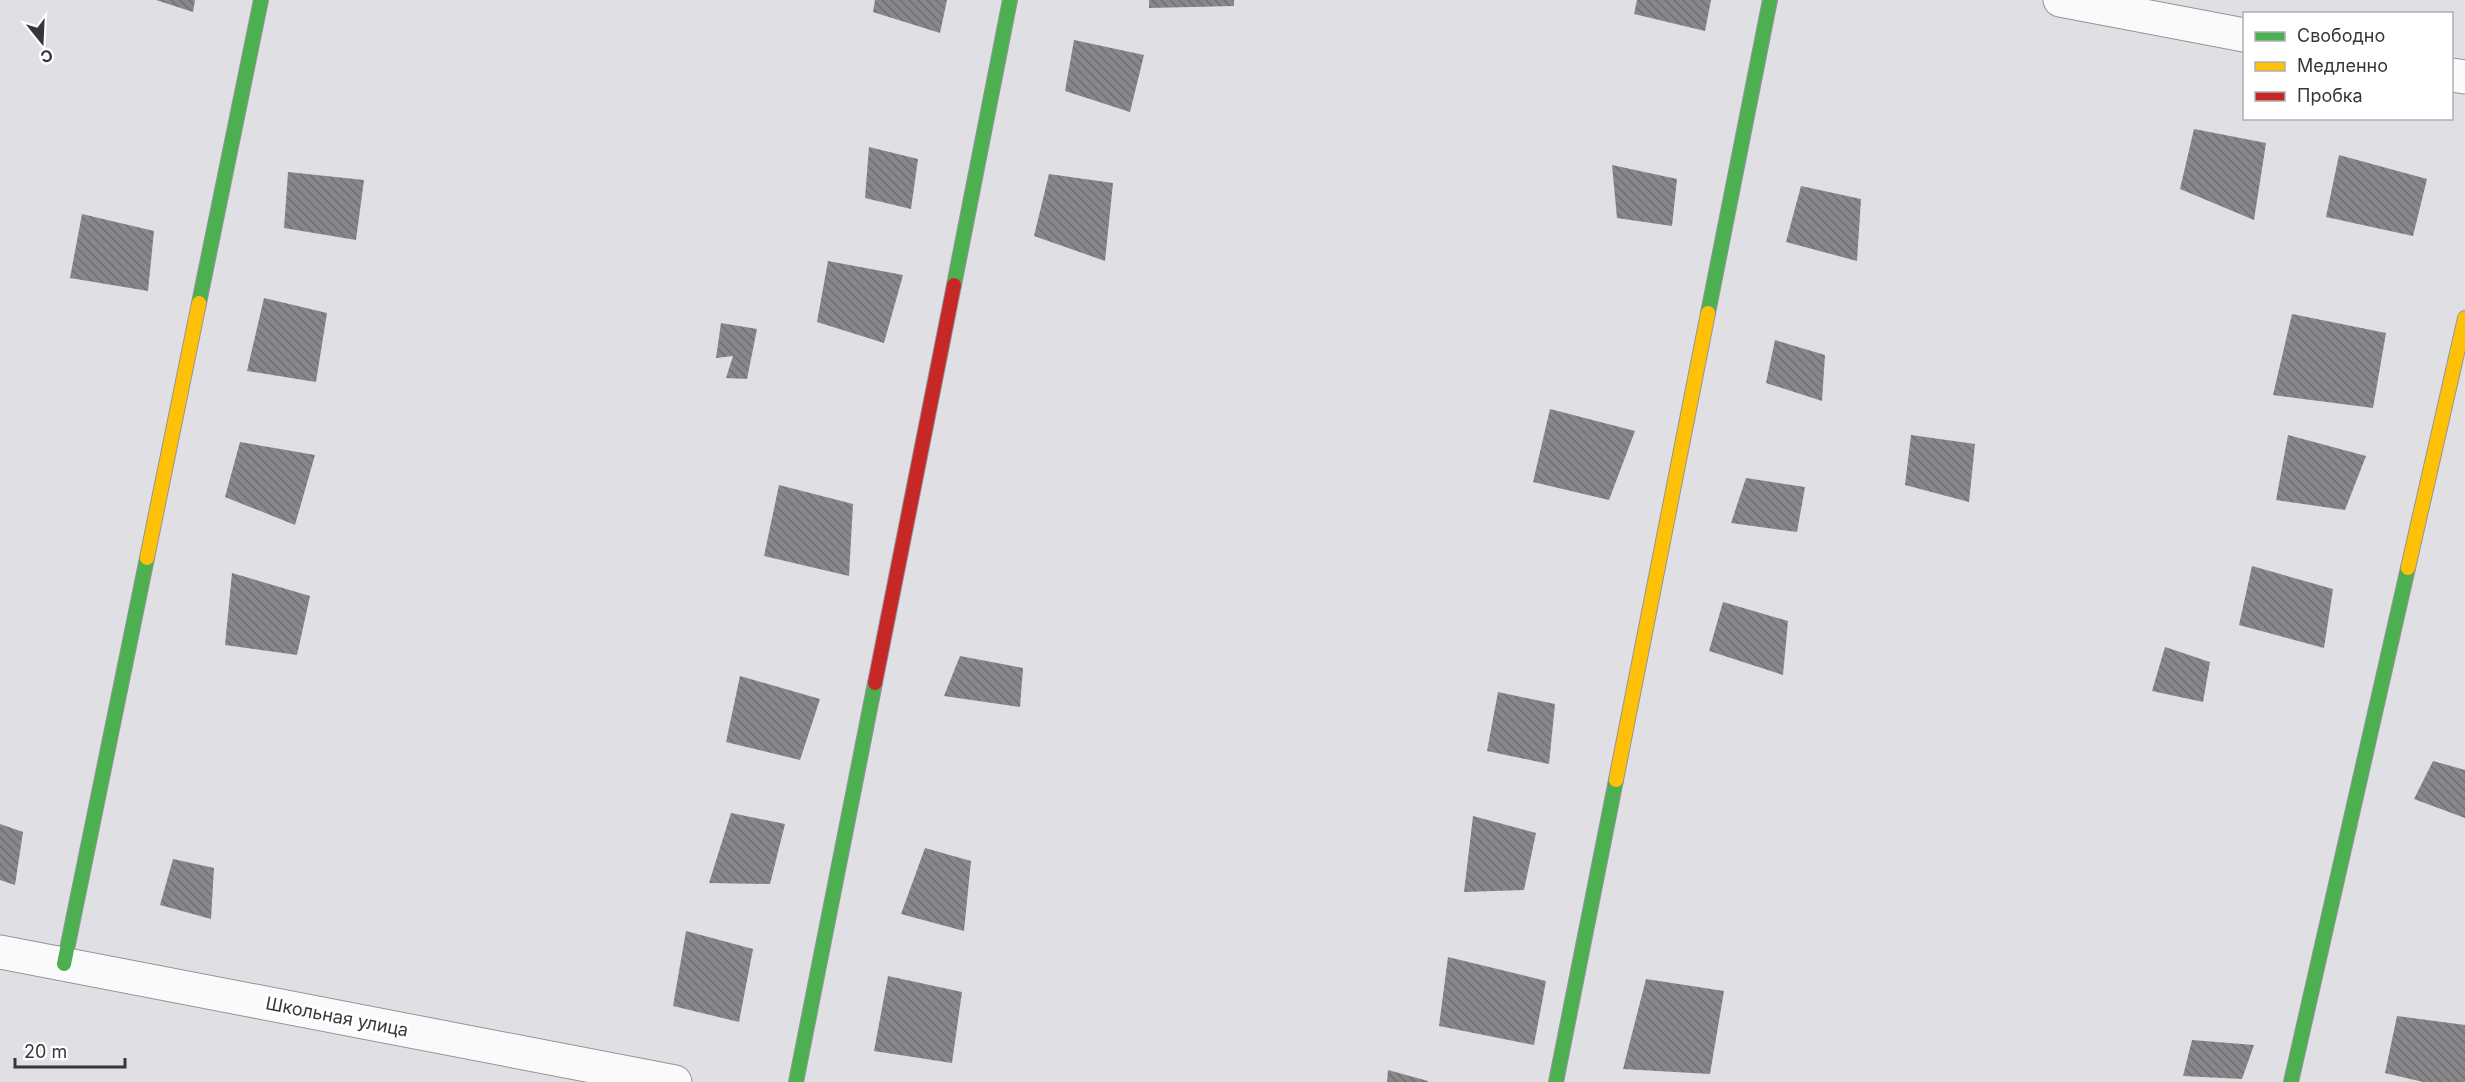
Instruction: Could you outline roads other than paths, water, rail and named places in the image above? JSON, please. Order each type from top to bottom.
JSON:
[{"type":"street","points":[[64,964],[261,0]]},
{"type":"street","points":[[796,1082],[1010,0]]},
{"type":"street","points":[[1556,1082],[1770,0]]},
{"type":"street","points":[[2060,0],[2243,35]]},
{"type":"street","points":[[2291,1082],[2465,318]]},
{"type":"street","name":"Школьная улица","points":[[0,952],[675,1082]]}]
